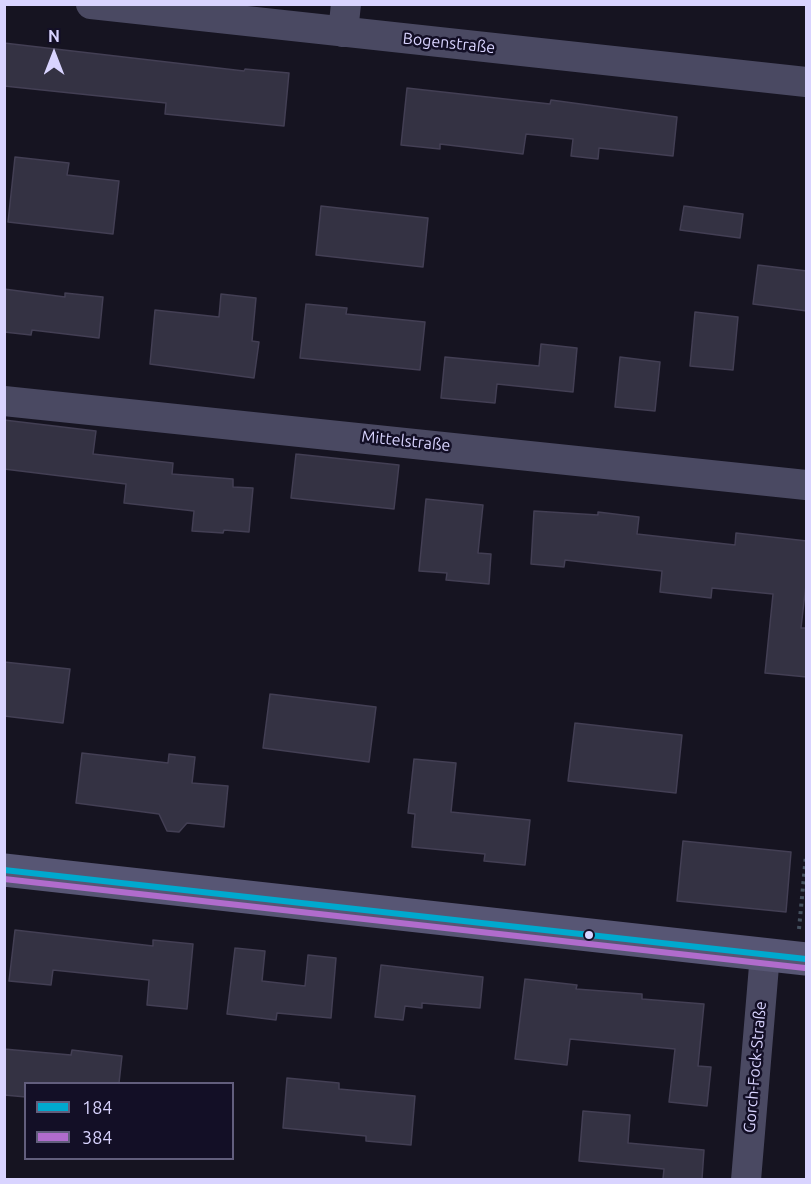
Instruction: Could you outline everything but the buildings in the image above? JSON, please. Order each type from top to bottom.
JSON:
[{"type":"street","name":"Bogenstraße","points":[[91,4],[344,18],[807,82]]},
{"type":"street","name":"Mittelstraße","points":[[4,401],[807,485]]},
{"type":"street","points":[[4,870],[765,954],[802,947]]},
{"type":"street","name":"Gorch-Fock-Straße","points":[[746,1179],[765,954]]},
{"type":"path","points":[[802,947],[807,855]]},
{"type":"transit line","name":"184","points":[[4,870],[806,959]]},
{"type":"transit line","name":"384","points":[[4,879],[805,968]]}]
